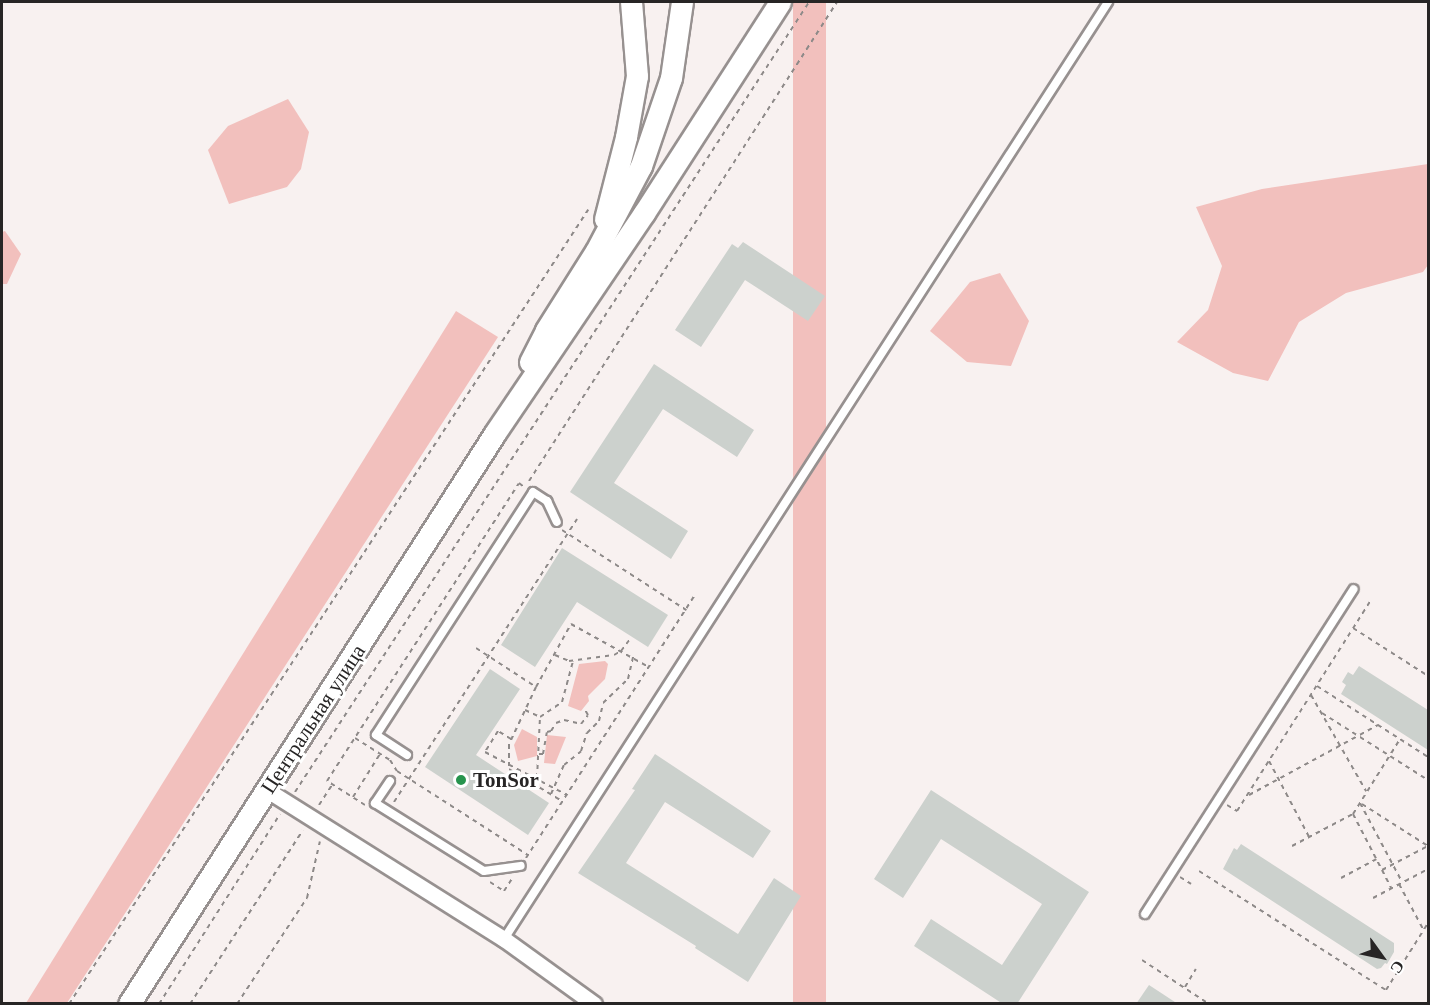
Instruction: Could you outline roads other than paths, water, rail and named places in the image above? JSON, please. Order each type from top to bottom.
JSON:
[{"type":"main road","points":[[596,251],[626,137],[637,76],[631,2]]},
{"type":"main road","points":[[495,433],[546,330],[596,251],[641,166],[670,78],[682,2]]},
{"type":"main road","points":[[495,433],[644,213],[780,2]]},
{"type":"main road","name":"Центральная улица","points":[[129,1004],[495,433]]},
{"type":"street","points":[[267,790],[504,939],[594,1004]]},
{"type":"lane","points":[[504,939],[1107,2]]},
{"type":"lane","points":[[407,755],[376,735],[533,492],[547,501],[556,524]]},
{"type":"lane","points":[[1145,914],[1354,590]]},
{"type":"lane","points":[[390,781],[375,803],[484,871],[521,866]]},
{"type":"place","name":"TonSor","points":[[461,780]]}]
